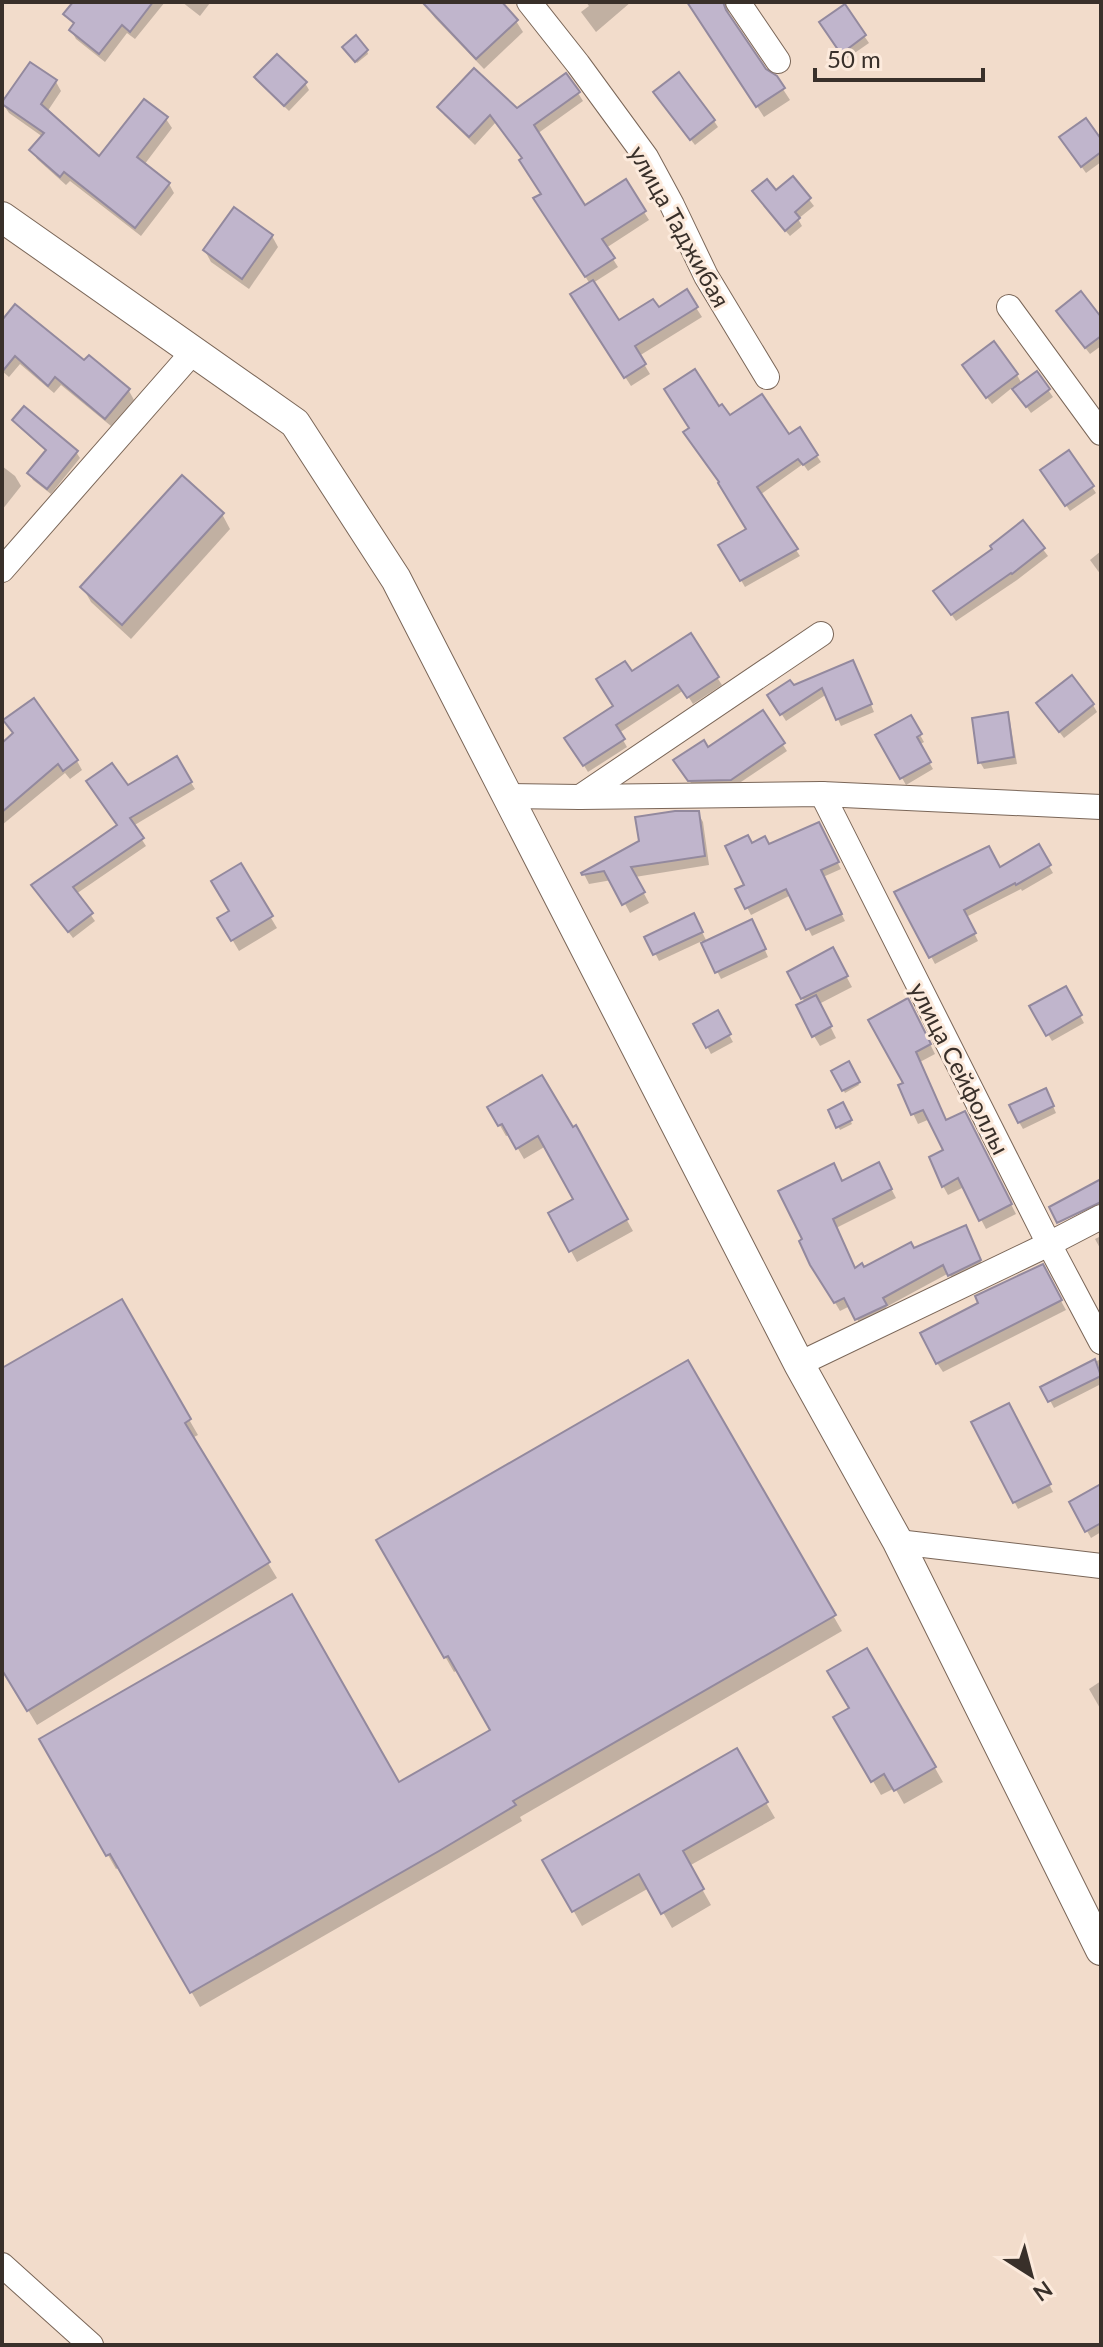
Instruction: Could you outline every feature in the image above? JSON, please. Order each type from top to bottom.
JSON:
[{"type":"street","name":"улица Таджибая","points":[[529,2],[646,157],[706,276],[767,377]]},
{"type":"street","points":[[738,2],[778,61]]},
{"type":"street","points":[[2,217],[295,423],[396,579],[799,1364],[898,1542],[1101,1950]]},
{"type":"street","points":[[1009,307],[1101,433]]},
{"type":"street","points":[[2,570],[193,352]]},
{"type":"street","points":[[580,797],[821,634]]},
{"type":"street","points":[[507,796],[822,794],[1101,807]]},
{"type":"street","name":"улица Сейфоллы","points":[[822,794],[1101,1342]]},
{"type":"street","points":[[799,1364],[1101,1217]]},
{"type":"street","points":[[898,1542],[1101,1566]]},
{"type":"street","points":[[2,2265],[91,2345]]},
{"type":"building","points":[[73,2],[153,2],[130,32],[122,25],[99,54],[69,30],[74,23],[63,14]]},
{"type":"building","points":[[422,2],[502,2],[518,20],[476,59]]},
{"type":"building","points":[[687,2],[723,2],[766,69],[777,76],[785,88],[756,107]]},
{"type":"building","points":[[845,4],[866,35],[841,54],[819,22]]},
{"type":"building","points":[[356,35],[368,50],[355,62],[342,47]]},
{"type":"building","points":[[277,54],[307,82],[284,106],[254,77]]},
{"type":"building","points":[[30,62],[57,80],[41,104],[99,156],[144,99],[168,117],[137,157],[170,183],[135,228],[64,172],[60,177],[29,150],[44,133],[2,102]]},
{"type":"building","points":[[474,68],[517,108],[566,73],[580,92],[534,125],[585,205],[626,179],[646,211],[602,239],[615,258],[585,277],[533,198],[541,194],[519,160],[522,158],[490,115],[469,137],[437,107]]},
{"type":"building","points":[[679,72],[715,120],[690,140],[653,92]]},
{"type":"building","points":[[1086,118],[1101,139],[1101,152],[1081,167],[1059,137]]},
{"type":"building","points":[[793,176],[811,198],[795,212],[800,218],[785,231],[752,191],[767,179],[776,190]]},
{"type":"building","points":[[234,207],[273,235],[242,279],[203,250]]},
{"type":"building","points":[[593,280],[619,320],[653,299],[659,307],[687,289],[698,307],[635,346],[646,364],[624,378],[570,294]]},
{"type":"building","points":[[1081,291],[1101,317],[1101,336],[1085,348],[1056,311]]},
{"type":"building","points":[[15,304],[84,360],[89,355],[130,389],[105,419],[55,377],[48,386],[15,356],[2,372],[2,320]]},
{"type":"building","points":[[994,341],[1018,374],[986,398],[962,365]]},
{"type":"building","points":[[695,369],[719,406],[722,404],[730,415],[762,394],[789,434],[800,427],[818,455],[803,465],[798,459],[757,487],[798,549],[740,581],[718,545],[746,529],[719,482],[683,432],[689,428],[664,389]]},
{"type":"building","points":[[1037,371],[1050,389],[1026,407],[1012,389]]},
{"type":"building","points":[[24,406],[78,451],[47,489],[27,473],[46,450],[12,420]]},
{"type":"building","points":[[1069,450],[1094,486],[1065,506],[1040,470]]},
{"type":"building","points":[[182,475],[224,513],[122,625],[80,587]]},
{"type":"building","points":[[1023,520],[1045,548],[951,615],[933,591],[992,549],[990,546]]},
{"type":"building","points":[[691,633],[719,677],[687,698],[678,685],[616,725],[625,739],[583,766],[564,738],[613,706],[596,679],[625,661],[632,671]]},
{"type":"building","points":[[853,660],[872,704],[836,720],[822,688],[780,715],[767,695],[790,680],[794,685]]},
{"type":"building","points":[[1072,675],[1094,704],[1059,732],[1036,703]]},
{"type":"building","points":[[34,698],[78,760],[63,771],[58,764],[2,812],[2,743],[13,733],[3,720]]},
{"type":"building","points":[[763,710],[785,743],[731,780],[688,781],[673,760],[704,740],[708,747]]},
{"type":"building","points":[[1008,712],[1014,757],[978,763],[972,718]]},
{"type":"building","points":[[911,715],[922,734],[917,737],[931,762],[900,779],[875,735]]},
{"type":"building","points":[[177,756],[192,782],[130,818],[144,838],[73,887],[93,913],[68,932],[31,885],[117,825],[86,781],[112,763],[128,785]]},
{"type":"building","points":[[699,811],[705,856],[631,867],[645,892],[622,905],[604,871],[582,875],[639,841],[635,817]]},
{"type":"building","points":[[819,822],[839,862],[821,870],[842,914],[806,930],[786,889],[745,909],[735,889],[744,885],[725,846],[748,835],[752,843],[765,836],[769,844]]},
{"type":"building","points":[[1039,844],[1051,865],[964,910],[976,933],[929,958],[894,892],[989,846],[1000,867]]},
{"type":"building","points":[[241,863],[273,916],[231,941],[217,918],[229,911],[211,881]]},
{"type":"building","points":[[694,913],[703,932],[653,955],[644,937]]},
{"type":"building","points":[[752,919],[766,949],[715,973],[701,943]]},
{"type":"building","points":[[833,947],[848,976],[801,999],[787,972]]},
{"type":"building","points":[[1066,986],[1082,1015],[1046,1036],[1029,1006]]},
{"type":"building","points":[[816,995],[832,1026],[812,1037],[796,1005]]},
{"type":"building","points":[[908,998],[931,1044],[916,1052],[946,1120],[965,1111],[1012,1204],[979,1221],[958,1178],[942,1187],[929,1157],[943,1150],[923,1110],[911,1115],[898,1085],[903,1083],[868,1020]]},
{"type":"building","points":[[718,1010],[731,1034],[706,1048],[693,1024]]},
{"type":"building","points":[[849,1061],[860,1082],[842,1091],[831,1071]]},
{"type":"building","points":[[542,1075],[573,1127],[576,1125],[628,1219],[569,1252],[548,1213],[573,1199],[538,1136],[516,1149],[502,1124],[498,1126],[487,1107]]},
{"type":"building","points":[[1046,1088],[1054,1106],[1018,1123],[1009,1105]]},
{"type":"building","points":[[843,1102],[852,1120],[836,1128],[828,1110]]},
{"type":"building","points":[[879,1162],[892,1189],[833,1219],[855,1268],[862,1263],[864,1267],[911,1242],[914,1248],[966,1225],[981,1260],[948,1276],[943,1265],[883,1298],[887,1305],[855,1320],[844,1298],[834,1303],[810,1265],[799,1241],[802,1239],[778,1191],[834,1163],[842,1181]]},
{"type":"building","points":[[1101,1179],[1101,1202],[1057,1223],[1049,1207]]},
{"type":"building","points":[[1043,1264],[1062,1300],[936,1364],[920,1333],[978,1303],[975,1296]]},
{"type":"building","points":[[122,1299],[191,1419],[185,1423],[270,1562],[27,1711],[2,1670],[2,1368]]},
{"type":"building","points":[[1095,1359],[1101,1376],[1048,1402],[1040,1387]]},
{"type":"building","points":[[688,1360],[836,1615],[513,1801],[516,1805],[439,1851],[190,1993],[39,1739],[292,1594],[399,1782],[490,1730],[448,1656],[444,1658],[376,1540]]},
{"type":"building","points":[[1009,1403],[1051,1484],[1013,1503],[971,1422]]},
{"type":"building","points":[[1101,1484],[1101,1523],[1085,1532],[1069,1502]]},
{"type":"building","points":[[867,1648],[936,1767],[894,1791],[884,1774],[871,1782],[833,1717],[849,1708],[827,1671]]},
{"type":"building","points":[[737,1748],[768,1802],[683,1851],[704,1889],[661,1914],[639,1874],[572,1912],[542,1860]]}]
